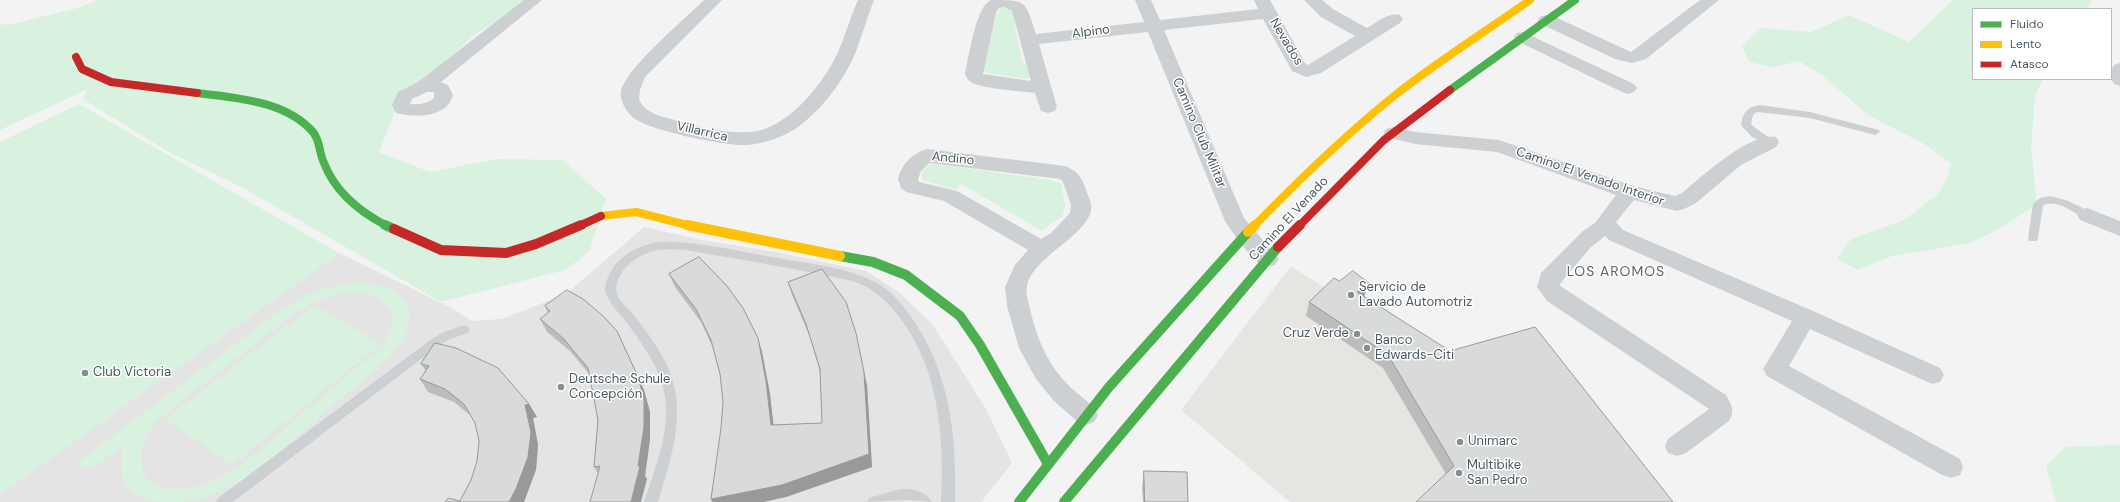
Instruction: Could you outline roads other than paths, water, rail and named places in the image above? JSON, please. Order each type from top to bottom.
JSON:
[{"type":"street","points":[[424,86],[534,0]]},
{"type":"street","name":"Villarrica","points":[[714,0],[638,74],[630,87],[629,93],[633,106],[648,118],[712,137],[739,139],[759,137],[778,131],[795,119],[812,103],[830,82],[842,63],[858,17],[866,0]]},
{"type":"street","name":"Camino Club Militar","points":[[1143,0],[1235,221],[1268,259]]},
{"type":"street","points":[[1312,0],[1327,13],[1368,36]]},
{"type":"street","name":"Camino El Venado","points":[[1019,502],[1086,415],[1246,235],[1322,158],[1418,78],[1530,0]]},
{"type":"street","name":"Camino El Venado","points":[[1064,502],[1268,259],[1303,220],[1393,133],[1433,102],[1575,0]]},
{"type":"street","points":[[1547,20],[1620,55],[1632,58],[1640,55],[1711,0]]},
{"type":"street","points":[[1043,88],[980,80],[974,75],[988,13],[993,5],[1006,2],[1017,6],[1020,10],[1043,88],[1048,107]]},
{"type":"street","name":"Nevados","points":[[1154,26],[1265,6],[1298,67],[1306,71],[1315,69],[1394,20]]},
{"type":"street","name":"Alpino","points":[[1029,40],[1154,26]]},
{"type":"street","points":[[1523,37],[1628,88]]},
{"type":"street","points":[[76,57],[82,69],[111,82],[243,99],[280,109],[303,123],[314,133],[324,163],[336,186],[353,206],[390,227],[441,250],[506,252],[536,244],[597,217],[616,213],[636,212],[713,231],[872,262],[906,274],[960,316],[980,345],[1048,464]]},
{"type":"street","points":[[2120,69],[2120,80]]},
{"type":"street","name":"Camino El Venado Interior","points":[[1393,133],[1415,138],[1499,146],[1629,192],[1670,204],[1682,203],[1734,160],[1768,142]]},
{"type":"street","name":"Andino","points":[[1042,249],[950,196],[913,187],[908,183],[908,179],[916,162],[927,156],[1068,174],[1072,179],[1081,206],[1080,215],[1058,238],[1042,249],[1023,268],[1016,287],[1024,332],[1035,361],[1063,396],[1086,415]]},
{"type":"street","points":[[1629,192],[1607,219],[1605,224],[1616,235],[1805,317],[1932,375]]},
{"type":"street","points":[[2087,215],[2120,229]]},
{"type":"street","points":[[1607,226],[1599,229],[1589,236],[1549,279],[1548,287],[1555,295],[1718,402],[1721,407],[1720,414],[1677,446]]},
{"type":"street","points":[[1805,317],[1774,369],[1950,467]]},
{"type":"lane","points":[[1768,142],[1756,135],[1746,125],[1747,114],[1753,109],[1760,108],[1810,115],[1875,132]]},
{"type":"lane","points":[[2033,238],[2038,204],[2044,199],[2052,199],[2087,215]]},
{"type":"lane","points":[[651,502],[665,461],[670,429],[669,388],[665,372],[656,357],[618,306],[610,287],[616,273],[628,259],[646,249],[670,246],[770,259],[848,276],[872,284],[888,297],[900,310],[915,332],[938,382],[944,413],[950,479],[948,502]]},
{"type":"lane","points":[[223,502],[433,344],[446,336],[464,330]]},
{"type":"lane","points":[[874,502],[892,495],[914,495],[925,502]]},
{"type":"place","name":"Servicio de Lavado Automotriz","points":[[1351,295]]},
{"type":"place","name":"Cruz Verde","points":[[1357,334]]},
{"type":"place","name":"Banco Edwards-Citi","points":[[1367,348]]},
{"type":"place","name":"Club Victoria","points":[[85,373]]},
{"type":"place","name":"Deutsche Schule Concepción","points":[[561,387]]},
{"type":"place","name":"Unimarc","points":[[1460,442]]},
{"type":"place","name":"Multibike San Pedro","points":[[1459,473]]},
{"type":"district","name":"LOS AROMOS","points":[[1616,272]]}]
